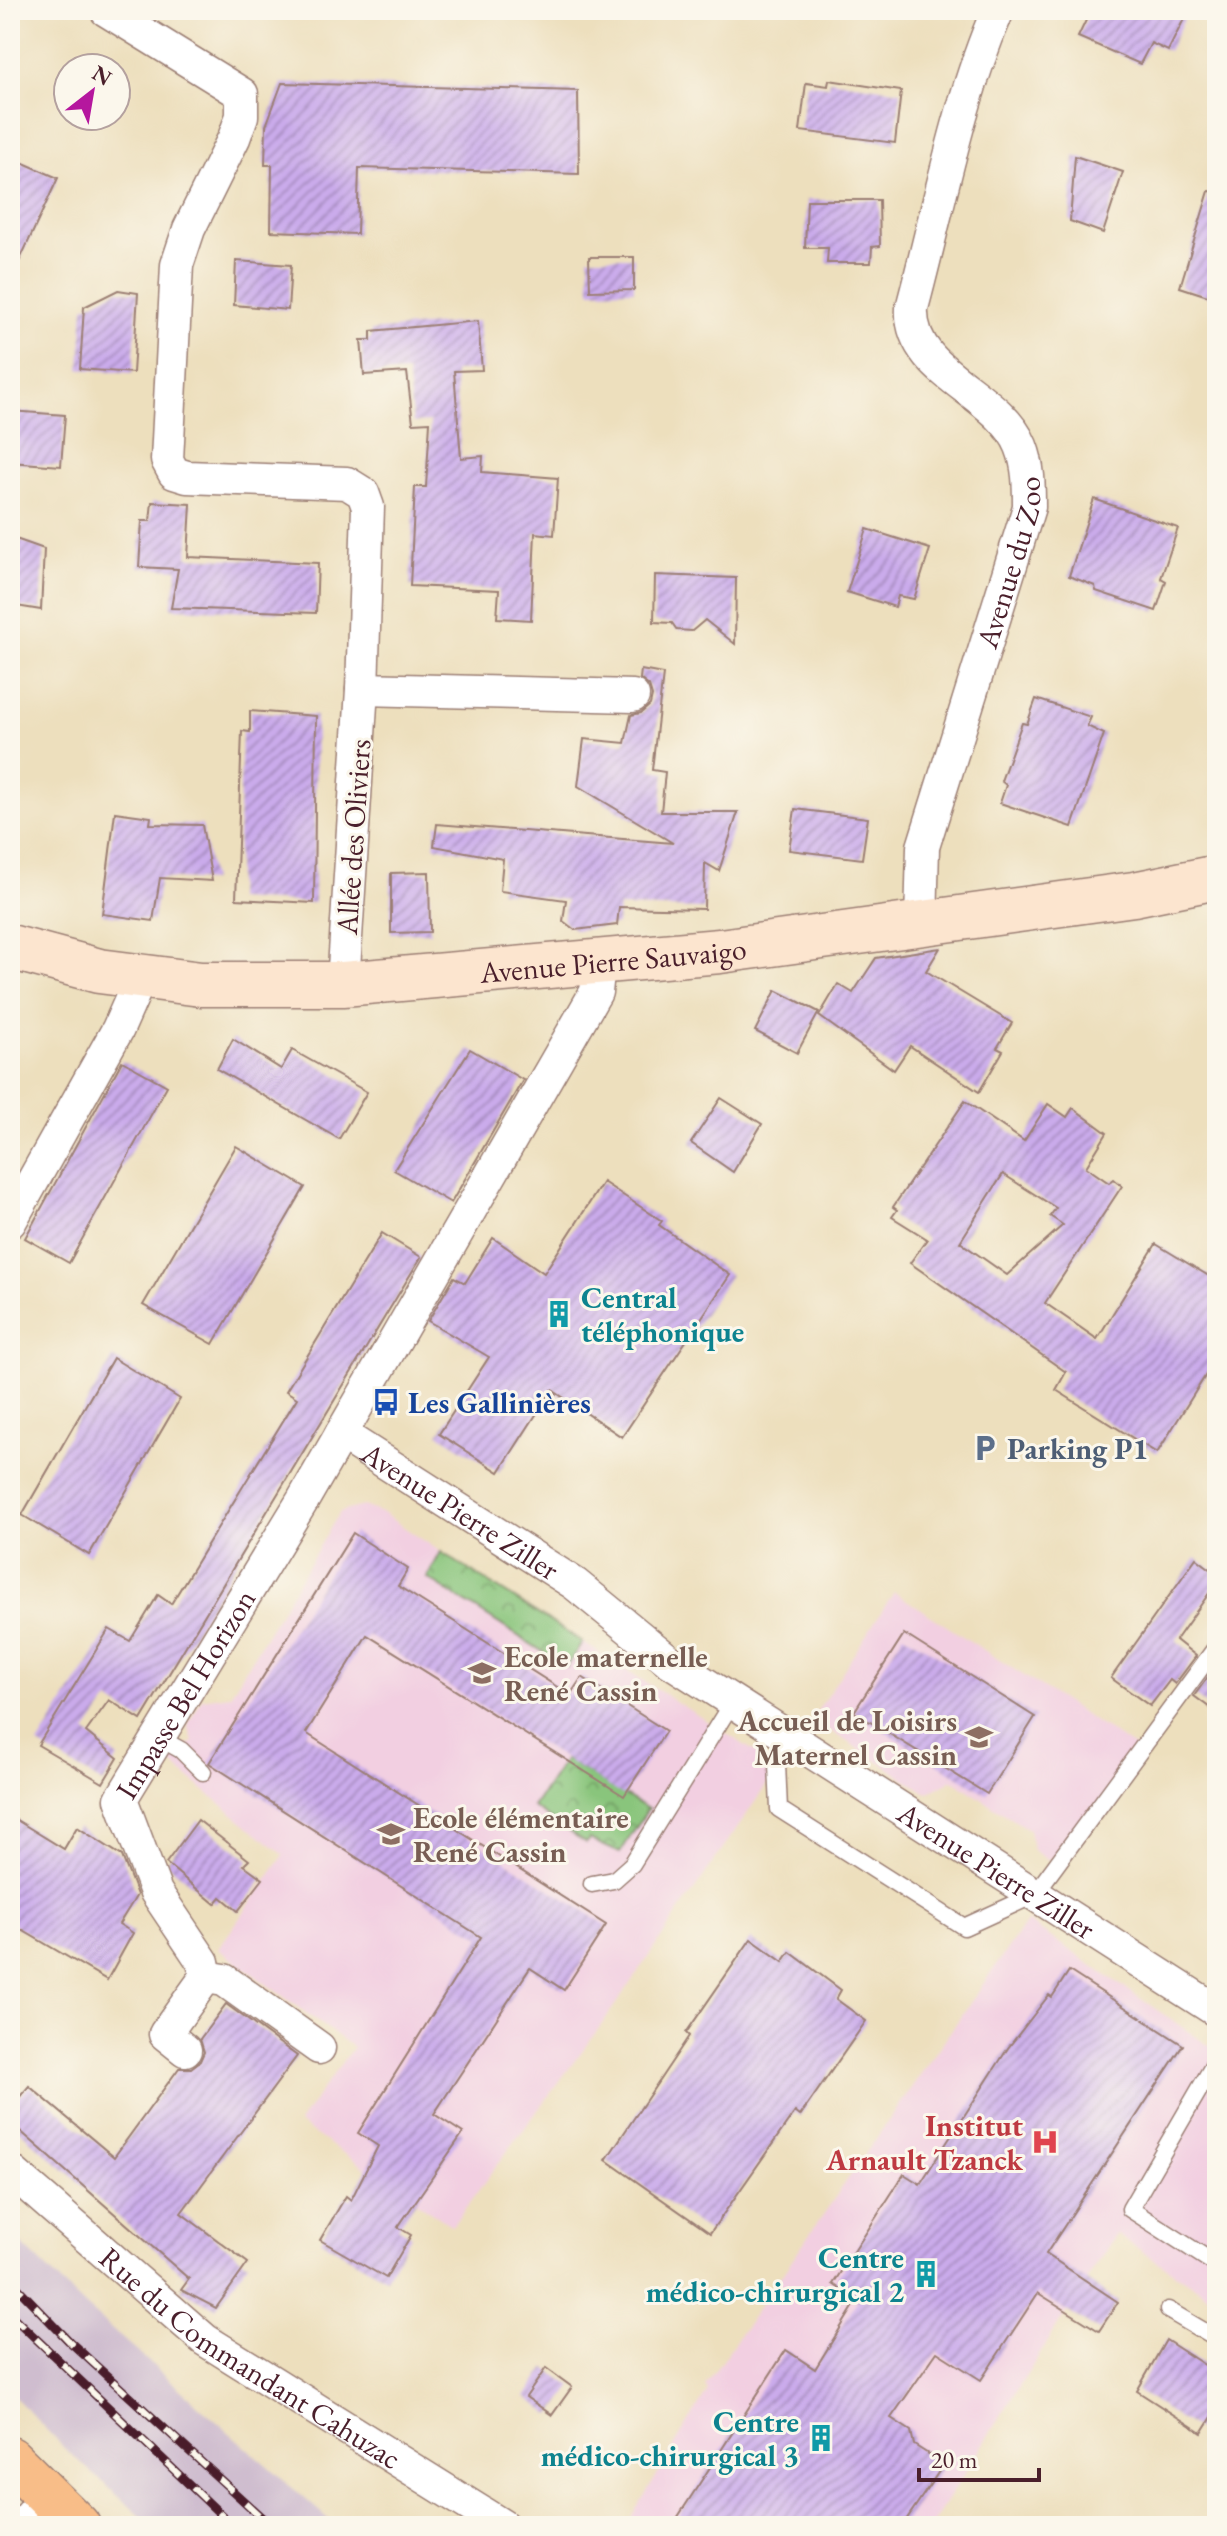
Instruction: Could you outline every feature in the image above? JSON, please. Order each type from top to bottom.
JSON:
[{"type":"main road","name":"Avenue Pierre Sauvaigo","points":[[10,947],[99,971],[141,977],[247,987],[343,984],[720,951],[1134,894],[1217,877]]},
{"type":"main road","points":[[10,2459],[35,2511],[78,2526]]},
{"type":"street","name":"Allée des Oliviers","points":[[106,10],[242,94],[242,116],[234,138],[189,229],[177,265],[167,460],[174,473],[187,477],[347,483],[363,493],[368,507],[362,689],[343,984]]},
{"type":"street","name":"Avenue du Zoo","points":[[921,923],[923,847],[1029,507],[1029,472],[1020,445],[1003,418],[921,349],[910,326],[957,124],[976,59],[998,10]]},
{"type":"street","points":[[362,689],[633,696]]},
{"type":"street","name":"Avenue Pierre Ziller","points":[[599,964],[596,992],[334,1446],[575,1584],[646,1645],[1217,2011]]},
{"type":"street","points":[[10,1222],[118,1029],[141,977]]},
{"type":"street","name":"Impasse Bel Horizon","points":[[206,1977],[203,1962],[156,1892],[121,1799],[334,1446]]},
{"type":"street","points":[[185,2050],[165,2034],[206,1977],[224,1980],[319,2048]]},
{"type":"street","name":"Rue du Commandant Cahuzac","points":[[10,2170],[205,2340],[503,2526]]},
{"type":"lane","points":[[793,1739],[777,1764],[779,1809],[964,1927],[1034,1895],[1217,1646]]},
{"type":"lane","points":[[592,1884],[614,1880],[632,1864],[733,1701]]},
{"type":"lane","points":[[159,1738],[181,1750],[203,1772]]},
{"type":"lane","points":[[1217,2059],[1130,2209],[1217,2265]]},
{"type":"lane","points":[[1168,2310],[1217,2339]]},
{"type":"shaded area","points":[[363,1506],[384,1514],[441,1552],[427,1578],[567,1667],[582,1642],[779,1767],[602,2024],[452,2226],[298,2123],[353,2047],[218,1949],[284,1855],[167,1760],[193,1742],[188,1724],[202,1699],[230,1695],[340,1512]]},
{"type":"shaded area","name":"Accueil de Loisirs Maternel Cassin","points":[[894,1592],[1145,1754],[1063,1852],[1047,1860],[1033,1850],[1029,1830],[953,1780],[927,1793],[812,1719]]},
{"type":"shaded area","name":"Institut Arnault Tzanck","points":[[1027,1921],[1217,2051],[1217,2301],[1116,2234],[931,2526],[626,2526],[708,2390],[705,2385]]},
{"type":"shaded area","points":[[10,2233],[85,2306],[336,2526],[152,2526],[63,2447],[10,2392]]},
{"type":"green space","points":[[441,1552],[582,1642],[567,1667],[427,1578]]},
{"type":"green space","points":[[565,1759],[648,1809],[620,1853],[589,1839],[586,1843],[533,1807]]},
{"type":"building","points":[[1079,10],[1168,10],[1184,19],[1168,51],[1151,43],[1140,64],[1078,37],[1089,14]]},
{"type":"building","points":[[829,80],[901,91],[895,143],[800,131],[806,83],[828,86]]},
{"type":"building","points":[[282,83],[578,91],[579,174],[359,168],[357,234],[271,231],[272,165],[265,165],[266,126]]},
{"type":"building","points":[[1075,156],[1123,172],[1103,233],[1070,221]]},
{"type":"building","points":[[10,157],[58,178],[10,281]]},
{"type":"building","points":[[1209,191],[1217,192],[1217,299],[1180,287]]},
{"type":"building","points":[[807,200],[879,200],[880,246],[872,247],[871,263],[827,263],[828,248],[805,248]]},
{"type":"building","points":[[589,257],[634,257],[634,290],[590,291]]},
{"type":"building","points":[[236,261],[291,265],[288,310],[234,305]]},
{"type":"building","points":[[118,290],[138,293],[133,373],[80,369],[84,307]]},
{"type":"building","points":[[478,321],[482,370],[454,371],[461,458],[483,456],[482,472],[558,478],[554,535],[535,533],[531,620],[497,618],[499,590],[410,586],[415,487],[426,487],[430,422],[413,423],[407,372],[364,375],[361,340],[371,340],[371,331]]},
{"type":"building","points":[[10,411],[65,415],[61,466],[10,462]]},
{"type":"building","points":[[1094,499],[1178,528],[1161,578],[1166,581],[1156,611],[1096,591],[1095,586],[1069,576]]},
{"type":"building","points":[[152,502],[191,504],[188,557],[318,563],[316,613],[171,608],[178,569],[139,567],[142,521],[150,521]]},
{"type":"building","points":[[867,529],[930,549],[914,599],[898,596],[895,607],[847,592]]},
{"type":"building","points":[[10,537],[44,549],[41,610],[10,605]]},
{"type":"building","points":[[655,575],[736,578],[735,644],[705,620],[692,631],[677,630],[672,623],[654,622]]},
{"type":"building","points":[[641,670],[663,674],[652,770],[665,772],[661,812],[738,812],[719,871],[705,863],[704,909],[619,907],[617,925],[575,930],[563,921],[566,900],[500,891],[503,859],[434,846],[437,824],[673,843],[578,786],[584,739],[625,743],[631,715],[641,713],[650,705],[652,696],[649,686],[640,679]]},
{"type":"building","points":[[1036,699],[1091,717],[1087,726],[1104,734],[1072,827],[1000,803],[1006,785],[1001,781],[1022,723],[1027,724]]},
{"type":"building","points":[[250,711],[316,716],[314,903],[236,899],[242,731],[250,732]]},
{"type":"building","points":[[795,809],[868,818],[862,859],[789,850]]},
{"type":"building","points":[[115,812],[151,817],[150,824],[202,825],[212,881],[160,878],[153,921],[102,914]]},
{"type":"building","points":[[429,872],[430,932],[391,933],[391,873]]},
{"type":"building","points":[[940,948],[926,971],[1012,1023],[997,1048],[1003,1051],[979,1092],[910,1046],[894,1070],[819,1016],[838,984],[853,993],[876,958]]},
{"type":"building","points":[[776,990],[819,1012],[797,1053],[755,1031]]},
{"type":"building","points":[[233,1039],[281,1069],[292,1050],[367,1092],[339,1139],[217,1069]]},
{"type":"building","points":[[470,1049],[523,1080],[451,1203],[394,1170]]},
{"type":"building","points":[[122,1061],[167,1086],[69,1263],[25,1238]]},
{"type":"building","points":[[721,1098],[762,1124],[733,1172],[691,1143]]},
{"type":"building","points":[[965,1101],[1024,1141],[1048,1104],[1067,1117],[1073,1108],[1107,1133],[1086,1167],[1109,1183],[1114,1179],[1122,1186],[1045,1303],[1097,1339],[1156,1244],[1217,1281],[1217,1357],[1157,1453],[1056,1390],[1066,1372],[910,1263],[927,1239],[892,1217],[897,1210],[893,1207]],"holes":[[[1003,1174],[1056,1208],[1050,1216],[1063,1225],[1007,1275],[960,1242]]]},
{"type":"building","points":[[236,1146],[305,1187],[213,1344],[143,1305]]},
{"type":"building","points":[[603,1182],[662,1221],[659,1225],[730,1275],[622,1437],[552,1390],[499,1472],[439,1434],[489,1357],[428,1321],[454,1277],[465,1283],[493,1238],[544,1273]]},
{"type":"building","points":[[382,1233],[421,1257],[141,1720],[109,1700],[86,1732],[118,1758],[103,1783],[38,1745],[109,1629],[130,1641],[158,1595],[171,1604],[297,1398],[286,1391]]},
{"type":"building","points":[[113,1358],[180,1399],[89,1555],[22,1515]]},
{"type":"building","points":[[353,1533],[408,1569],[398,1586],[570,1695],[582,1677],[666,1731],[624,1796],[367,1635],[306,1733],[606,1925],[564,1990],[530,1968],[434,2114],[463,2133],[398,2227],[411,2235],[386,2278],[320,2240],[346,2196],[351,2200],[378,2146],[358,2133],[481,1937],[209,1763]]},
{"type":"building","points":[[1196,1558],[1217,1574],[1217,1582],[1176,1640],[1196,1656],[1175,1684],[1170,1680],[1150,1706],[1111,1678]]},
{"type":"building","points":[[904,1634],[1035,1717],[987,1794],[854,1712]]},
{"type":"building","points":[[1213,1670],[1217,1673],[1217,1713],[1194,1696]]},
{"type":"building","points":[[10,1816],[64,1849],[77,1827],[122,1856],[137,1895],[119,1924],[133,1933],[107,1980],[10,1923]]},
{"type":"building","points":[[198,1820],[249,1860],[244,1865],[263,1879],[238,1911],[221,1897],[215,1904],[166,1863]]},
{"type":"building","points":[[751,1939],[783,1962],[790,1952],[841,1990],[836,1999],[866,2021],[800,2116],[795,2112],[710,2233],[606,2160],[689,2036],[686,2033]]},
{"type":"building","points":[[1069,1971],[1183,2045],[1046,2254],[1118,2302],[1099,2331],[1038,2293],[981,2380],[937,2352],[891,2418],[911,2431],[914,2445],[944,2464],[902,2526],[672,2526],[786,2350],[815,2369],[857,2301],[833,2284],[904,2174],[920,2184],[1008,2048],[1049,1995],[1052,1997]]},
{"type":"building","points":[[226,2004],[297,2056],[181,2213],[248,2263],[216,2308],[181,2290],[189,2279],[10,2122],[10,2108],[29,2086],[114,2157],[179,2068],[191,2068],[200,2061],[204,2052],[200,2039]]},
{"type":"building","points":[[1166,2340],[1217,2373],[1217,2409],[1202,2433],[1137,2391]]},
{"type":"building","points":[[546,2368],[572,2387],[552,2415],[526,2397]]},
{"type":"railway","points":[[10,2280],[69,2341],[271,2526]]},
{"type":"railway","points":[[10,2314],[233,2526]]},
{"type":"place","name":"Central téléphonique","points":[[559,1314]]},
{"type":"place","name":"Les Gallinières","points":[[386,1402]]},
{"type":"place","name":"Parking P1","points":[[985,1448]]},
{"type":"place","name":"Ecole maternelle René Cassin","points":[[482,1673]]},
{"type":"place","name":"Accueil de Loisirs Maternel Cassin","points":[[979,1737]]},
{"type":"place","name":"Ecole élémentaire René Cassin","points":[[391,1834]]},
{"type":"place","name":"Institut Arnault Tzanck","points":[[1045,2142]]},
{"type":"place","name":"Centre médico-chirurgical 2","points":[[926,2274]]},
{"type":"place","name":"Centre médico-chirurgical 3","points":[[821,2438]]}]
